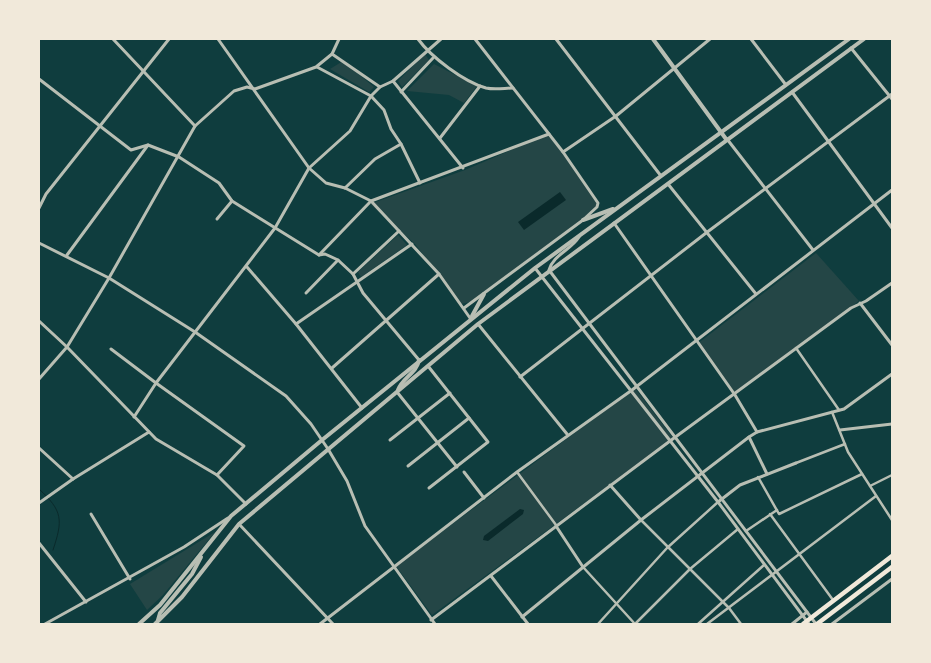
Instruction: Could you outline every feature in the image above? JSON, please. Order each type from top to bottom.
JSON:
[{"type":"main road","points":[[808,622],[892,556]]},
{"type":"main road","points":[[817,624],[892,568]]},
{"type":"street","points":[[114,39],[194,126]]},
{"type":"street","points":[[39,208],[46,194],[98,126],[169,39]]},
{"type":"street","points":[[218,39],[310,168],[326,183],[345,188],[370,201],[438,274],[470,318]]},
{"type":"street","points":[[39,378],[68,348],[179,157],[194,126],[234,91],[247,87],[255,89],[316,67],[332,54],[339,39]]},
{"type":"street","points":[[418,39],[426,51],[434,58],[480,86],[490,89],[514,88]]},
{"type":"street","points":[[134,417],[156,383],[275,228],[310,168],[350,132],[371,96],[380,87],[393,81],[441,39]]},
{"type":"street","points":[[464,308],[598,207],[598,203],[550,134],[475,39]]},
{"type":"street","points":[[556,39],[661,176]]},
{"type":"street","points":[[653,39],[726,139],[813,250]]},
{"type":"street","points":[[563,152],[616,116],[709,39]]},
{"type":"street","points":[[751,39],[786,85]]},
{"type":"street","points":[[45,624],[130,579],[231,516],[470,318],[581,233],[618,208],[846,39],[891,97],[706,233],[520,377]]},
{"type":"street","points":[[157,624],[182,597],[239,524],[478,324],[791,91],[864,39]]},
{"type":"street","points":[[332,54],[380,87]]},
{"type":"street","points":[[401,92],[434,58]]},
{"type":"street","points":[[316,67],[371,96],[386,112],[390,129],[401,144],[420,183]]},
{"type":"street","points":[[39,80],[131,150],[148,145],[179,157],[219,183],[232,201],[319,255],[325,254],[338,260],[354,274],[357,283],[385,321],[420,360]]},
{"type":"street","points":[[393,81],[463,168]]},
{"type":"street","points":[[440,138],[480,86]]},
{"type":"street","points":[[791,91],[892,228]]},
{"type":"street","points":[[319,255],[370,201],[463,168],[550,134]]},
{"type":"street","points":[[345,188],[375,159],[401,144]]},
{"type":"street","points":[[67,255],[148,145]]},
{"type":"street","points":[[668,184],[756,294]]},
{"type":"street","points":[[320,624],[567,434],[632,390],[892,190]]},
{"type":"street","points":[[217,219],[232,201]]},
{"type":"street","points":[[583,220],[618,208]]},
{"type":"street","points":[[614,223],[735,395],[757,432]]},
{"type":"street","points":[[354,274],[399,231]]},
{"type":"street","points":[[549,270],[551,262],[575,243],[581,233]]},
{"type":"street","points":[[39,242],[110,278],[196,332],[286,396],[311,424],[328,449],[347,481],[366,526],[435,624]]},
{"type":"street","points":[[296,324],[412,244]]},
{"type":"street","points":[[306,293],[338,260]]},
{"type":"street","points":[[246,266],[332,368],[362,408]]},
{"type":"street","points":[[535,268],[632,390],[803,616],[808,622],[817,624]]},
{"type":"street","points":[[549,270],[677,437],[807,612],[808,622]]},
{"type":"street","points":[[332,368],[438,274]]},
{"type":"street","points":[[431,620],[796,348],[892,283]]},
{"type":"street","points":[[470,318],[484,294]]},
{"type":"street","points":[[860,303],[892,345]]},
{"type":"street","points":[[39,321],[68,348],[149,432],[164,445],[200,463],[217,475],[246,504]]},
{"type":"street","points":[[478,324],[567,434]]},
{"type":"street","points":[[796,348],[839,410]]},
{"type":"street","points":[[111,349],[244,446],[217,475]]},
{"type":"street","points":[[397,392],[400,383],[418,366],[420,360]]},
{"type":"street","points":[[428,366],[488,442],[429,488]]},
{"type":"street","points":[[522,617],[641,520],[749,437],[757,432],[844,409],[892,374]]},
{"type":"street","points":[[397,392],[457,467]]},
{"type":"street","points":[[390,440],[450,393]]},
{"type":"street","points":[[832,411],[845,444],[892,520]]},
{"type":"street","points":[[408,466],[469,418]]},
{"type":"street","points":[[840,430],[892,424]]},
{"type":"street","points":[[39,504],[73,479],[149,432]]},
{"type":"street","points":[[749,437],[766,474]]},
{"type":"street","points":[[598,624],[667,548],[718,502],[740,485],[845,444]]},
{"type":"street","points":[[39,448],[73,479]]},
{"type":"street","points":[[464,472],[484,498]]},
{"type":"street","points":[[517,472],[556,525],[583,567],[635,624],[690,569],[738,529]]},
{"type":"street","points":[[758,477],[779,514],[862,474]]},
{"type":"street","points":[[870,486],[892,476]]},
{"type":"street","points":[[610,485],[667,548],[722,601],[741,624]]},
{"type":"street","points":[[707,624],[876,496]]},
{"type":"street","points":[[746,532],[777,510]]},
{"type":"street","points":[[91,514],[130,579]]},
{"type":"street","points":[[770,514],[834,600]]},
{"type":"street","points":[[139,624],[160,605],[231,516]]},
{"type":"street","points":[[239,524],[331,624]]},
{"type":"street","points":[[39,543],[86,602]]},
{"type":"street","points":[[157,624],[160,613],[192,574],[202,552]]},
{"type":"street","points":[[698,624],[764,565]]},
{"type":"street","points":[[491,576],[528,624]]},
{"type":"street","points":[[832,624],[892,579]]},
{"type":"street","points":[[792,624],[807,612]]},
{"type":"shaded area","points":[[425,54],[429,60],[402,87],[398,81]]},
{"type":"shaded area","points":[[343,61],[374,87],[369,92],[330,69]]},
{"type":"shaded area","points":[[434,64],[477,86],[464,103],[449,95],[407,91]]},
{"type":"shaded area","points":[[548,134],[598,201],[596,209],[470,302],[461,304],[415,244],[370,204],[465,170]]},
{"type":"shaded area","points":[[560,192],[566,200],[524,230],[518,222]]},
{"type":"shaded area","points":[[398,235],[407,245],[361,277],[358,272]]},
{"type":"shaded area","points":[[816,253],[859,301],[735,394],[697,344]]},
{"type":"shaded area","points":[[635,388],[673,438],[432,615],[396,566]]},
{"type":"shaded area","points":[[520,509],[524,510],[523,514],[488,541],[483,540],[484,536]]},
{"type":"shaded area","points":[[215,532],[163,595],[147,610],[130,584]]},
{"type":"waterway","points":[[39,489],[53,504],[59,516],[58,531],[53,550]]}]
